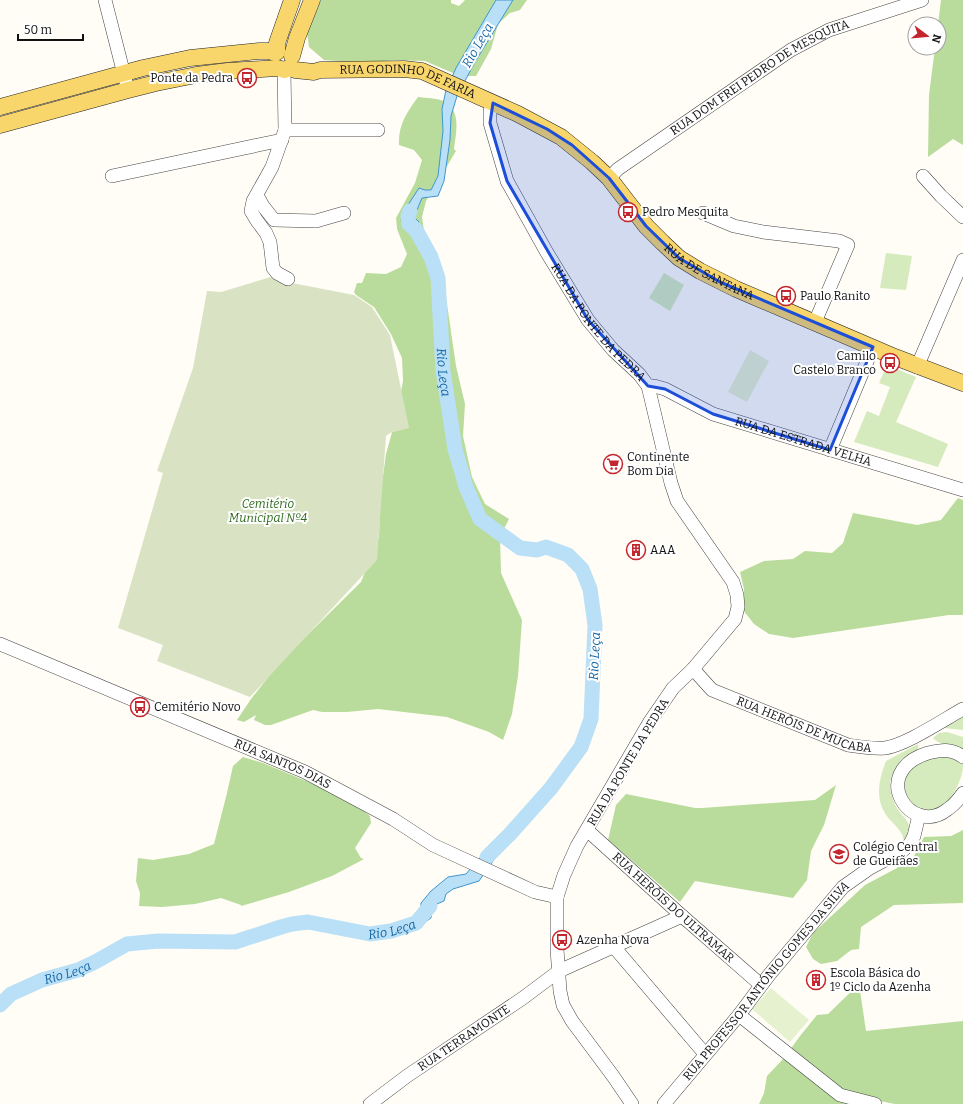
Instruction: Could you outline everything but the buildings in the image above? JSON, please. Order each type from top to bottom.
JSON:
[{"type":"main road","points":[[284,61],[277,43],[292,0]]},
{"type":"main road","points":[[284,61],[297,38],[312,0]]},
{"type":"main road","name":"RUA GODINHO DE FARIA","points":[[0,107],[124,73],[190,58],[259,51],[269,51],[295,70],[314,72],[320,70],[404,69],[422,71],[493,103]]},
{"type":"main road","name":"RUA GODINHO DE FARIA","points":[[0,125],[156,82],[284,61]]},
{"type":"main road","name":"RUA DE SANTANA","points":[[493,103],[518,114],[561,137],[572,145],[609,178],[646,226],[679,258],[720,282],[917,367],[963,383]]},
{"type":"street","points":[[105,0],[128,90]]},
{"type":"street","name":"RUA DOM FREI PEDRO DE MESQUITA","points":[[609,178],[618,169],[791,50],[829,30],[922,0]]},
{"type":"street","points":[[284,61],[283,135],[272,167],[253,201],[251,211],[256,221],[266,233],[270,242],[273,268],[277,273],[288,279]]},
{"type":"street","name":"RUA DA PONTE DA PEDRA","points":[[493,103],[490,111],[490,123],[507,182],[554,265],[588,320],[613,350],[639,374],[648,386],[671,483],[677,501],[733,582],[737,595],[738,607],[735,619],[693,669],[673,688],[649,723],[577,846],[567,868],[557,897],[557,949],[560,991],[563,1004],[572,1021],[632,1104]]},
{"type":"street","points":[[112,176],[283,135],[378,130]]},
{"type":"street","points":[[923,176],[963,217]]},
{"type":"street","points":[[257,195],[263,206],[274,220],[316,221],[344,213]]},
{"type":"street","points":[[703,213],[734,226],[763,232],[839,241],[848,245],[815,322]]},
{"type":"street","points":[[917,367],[963,260]]},
{"type":"street","points":[[830,450],[873,347]]},
{"type":"street","name":"RUA DA ESTRADA VELHA","points":[[648,386],[665,389],[713,414],[963,490]]},
{"type":"street","name":"RUA SANTOS DIAS","points":[[0,644],[305,772],[393,819],[433,845],[535,892],[557,897]]},
{"type":"street","name":"RUA HERÓIS DE MUCABA","points":[[693,669],[712,690],[848,745],[868,748],[886,748],[900,744],[963,709]]},
{"type":"street","points":[[923,732],[927,737],[932,752]]},
{"type":"street","points":[[963,756],[944,750],[932,752],[911,760],[903,769],[898,780],[898,795],[906,806],[920,815],[932,816],[948,810],[963,793]]},
{"type":"street","name":"RUA PROFESSOR ANTÓNIO GOMES DA SILVA","points":[[664,1104],[739,1015],[761,985],[843,887],[870,868],[902,851],[910,844],[920,815]]},
{"type":"street","name":"RUA HERÓIS DO ULTRAMAR","points":[[587,830],[761,985]]},
{"type":"street","name":"RUA TERRAMONTE","points":[[370,1104],[407,1076],[523,998],[559,971],[682,916]]},
{"type":"street","points":[[614,947],[705,1054]]},
{"type":"street","points":[[739,1015],[840,1095],[876,1104]]},
{"type":"highlighted area","points":[[493,103],[547,129],[572,145],[609,178],[646,226],[679,258],[720,282],[873,347],[830,450],[713,414],[665,389],[648,386],[588,320],[507,181],[490,123]]},
{"type":"green space","points":[[321,0],[451,0],[451,3],[459,6],[465,0],[527,0],[520,10],[510,13],[498,24],[491,49],[476,76],[460,76],[425,61],[394,60],[368,63],[324,60],[309,47],[307,33]]},
{"type":"green space","points":[[941,0],[963,0],[963,145],[953,139],[928,157],[929,95],[934,56],[947,56],[947,16],[939,16]]},
{"type":"green space","points":[[418,97],[443,101],[453,110],[456,122],[454,149],[456,151],[426,201],[422,217],[428,254],[439,272],[446,297],[456,366],[465,404],[463,436],[472,477],[485,504],[509,519],[500,537],[501,573],[522,620],[518,676],[512,714],[503,740],[489,732],[447,717],[378,709],[347,712],[322,712],[313,710],[271,725],[265,725],[254,720],[256,715],[244,722],[237,720],[251,699],[280,662],[361,582],[379,537],[380,499],[386,454],[396,418],[403,381],[402,358],[391,334],[374,307],[354,292],[357,283],[362,283],[366,273],[386,274],[401,267],[407,254],[397,229],[396,218],[415,183],[422,160],[414,150],[399,145],[399,138],[404,119]]},
{"type":"green space","points":[[886,253],[912,256],[906,290],[880,288]]},
{"type":"green space","points":[[664,273],[684,285],[670,311],[649,298]]},
{"type":"green space","name":"Cemitério Municipal Nº4","points":[[274,276],[292,283],[354,295],[372,307],[390,335],[409,428],[390,433],[386,436],[377,560],[250,697],[157,661],[163,645],[118,628],[163,473],[157,471],[193,368],[207,291],[221,292]]},
{"type":"green space","points":[[750,350],[769,361],[747,402],[728,392]]},
{"type":"green space","points":[[887,365],[916,377],[896,422],[948,444],[938,467],[854,442],[867,411],[879,416],[890,387],[879,383]]},
{"type":"green space","points":[[958,498],[963,500],[963,615],[949,615],[793,638],[769,634],[754,624],[743,610],[744,589],[740,572],[764,561],[793,559],[805,551],[832,553],[843,543],[853,513],[917,525],[941,520]]},
{"type":"green space","points":[[963,715],[963,730],[944,728],[943,726]]},
{"type":"green space","points":[[947,732],[963,737],[963,751],[939,743],[933,738],[939,733]]},
{"type":"green space","points":[[918,744],[917,751],[900,764],[895,770],[890,782],[894,802],[909,825],[908,835],[904,843],[901,833],[885,813],[882,806],[879,791],[881,776],[886,761]]},
{"type":"green space","points":[[947,755],[958,760],[963,765],[961,778],[958,785],[950,798],[940,808],[929,811],[918,808],[906,796],[906,775],[910,770],[919,764],[930,759]]},
{"type":"green space","points":[[243,757],[263,763],[347,798],[370,816],[371,823],[355,848],[361,858],[364,859],[332,876],[289,892],[241,906],[221,898],[195,904],[162,907],[139,906],[140,893],[136,881],[138,858],[153,860],[189,854],[214,844],[233,766]]},
{"type":"green space","points":[[836,785],[824,825],[811,851],[807,880],[793,898],[695,881],[680,902],[608,840],[616,805],[626,794],[695,808],[702,808],[815,800]]},
{"type":"green space","points":[[963,830],[963,903],[894,905],[861,927],[859,949],[851,950],[837,961],[821,964],[813,959],[806,947],[813,933],[865,885],[912,860],[924,837],[951,836]]},
{"type":"green space","points":[[859,984],[866,1031],[963,1021],[963,1104],[895,1104],[880,1101],[879,1104],[759,1104],[764,1093],[767,1076],[784,1058],[817,1015],[828,1014]]},
{"type":"green space","points":[[771,988],[809,1020],[790,1042],[752,1009]]},
{"type":"water","points":[[496,0],[513,0],[475,62],[457,96],[451,116],[450,140],[444,181],[438,196],[422,198],[414,217],[419,222],[409,232],[401,220],[406,208],[419,188],[431,190],[438,176],[443,131],[442,109],[446,90],[456,68]]},
{"type":"water","points":[[496,839],[505,844],[479,881],[453,889],[446,894],[444,901],[432,906],[431,918],[421,925],[415,920],[422,912],[421,903],[431,891],[448,877],[466,874]]},
{"type":"waterway","name":"Rio Leça","points":[[410,211],[408,216],[409,224],[416,230],[431,257],[438,278],[443,371],[455,449],[466,487],[480,519],[520,548],[537,550],[546,547],[568,555],[582,569],[590,589],[595,625],[591,719],[581,747],[551,788],[510,834],[487,857]]},
{"type":"waterway","name":"Rio Leça","points":[[0,1005],[11,994],[42,980],[78,970],[127,944],[158,941],[235,942],[281,927],[308,922],[370,934],[391,931],[416,923],[430,906]]},
{"type":"place","name":"Ponte da Pedra","points":[[247,78]]},
{"type":"place","name":"Pedro Mesquita","points":[[628,212]]},
{"type":"place","name":"Paulo Ranito","points":[[786,296]]},
{"type":"place","name":"Camilo Castelo Branco","points":[[890,363]]},
{"type":"place","name":"Continente Bom Dia","points":[[613,464]]},
{"type":"place","name":"AAA","points":[[636,550]]},
{"type":"place","name":"Cemitério Novo","points":[[140,707]]},
{"type":"place","name":"Colégio Central de Gueifães","points":[[839,854]]},
{"type":"place","name":"Azenha Nova","points":[[562,940]]},
{"type":"place","name":"Escola Básica do 1º Ciclo da Azenha","points":[[816,980]]}]
